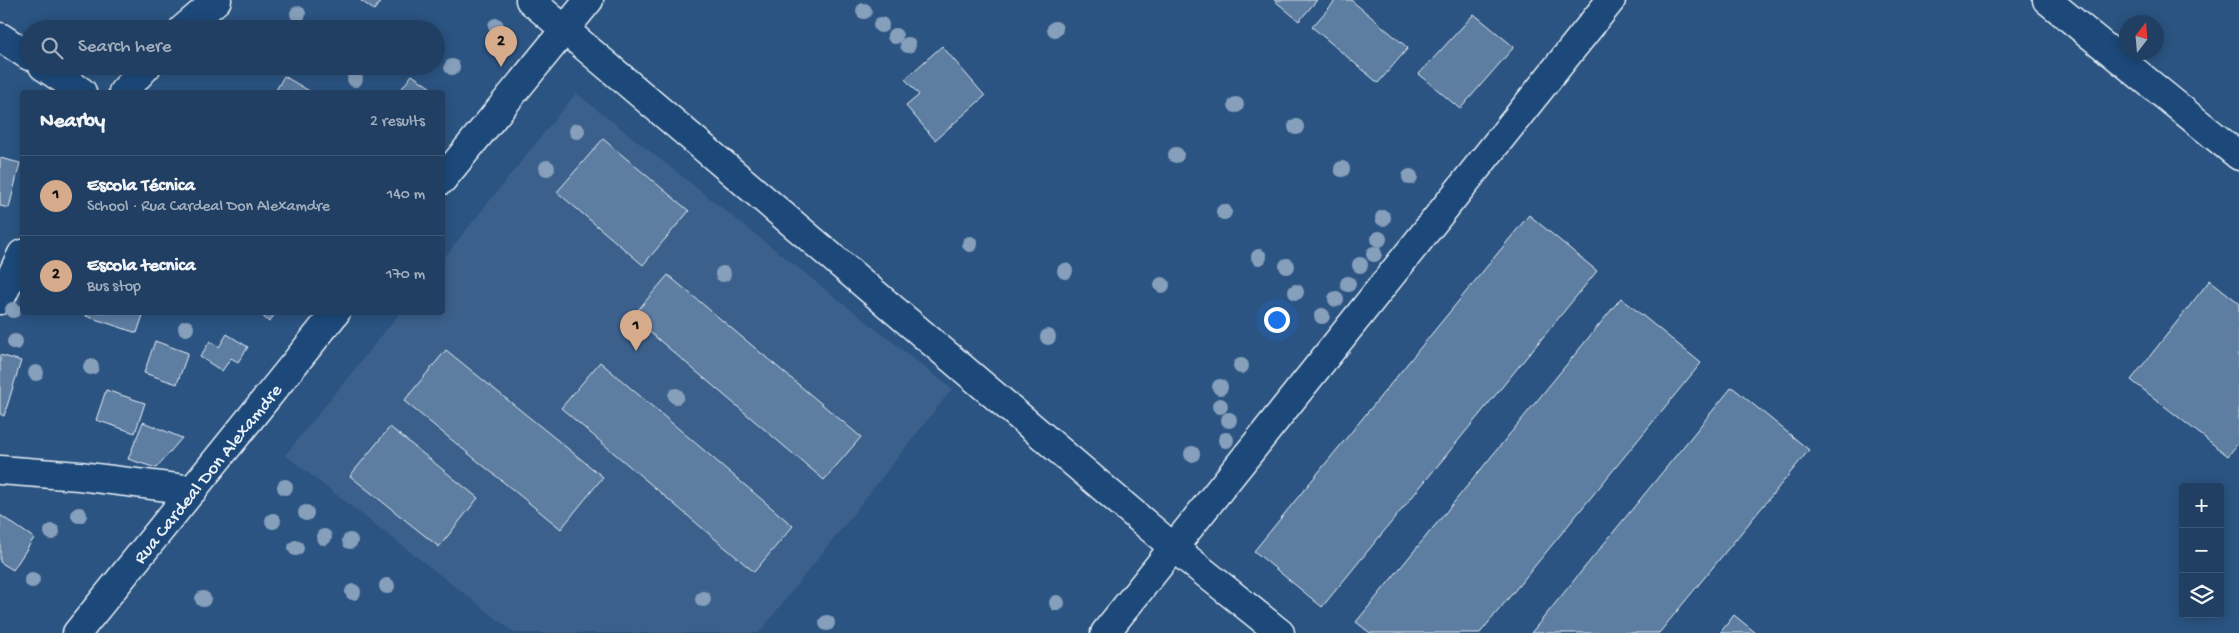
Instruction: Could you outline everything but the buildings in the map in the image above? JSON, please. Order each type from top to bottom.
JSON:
[{"type":"street","points":[[194,20],[217,0]]},
{"type":"street","points":[[530,0],[1174,548],[1280,633]]},
{"type":"street","points":[[445,176],[588,0]]},
{"type":"street","points":[[1106,633],[1611,0]]},
{"type":"street","points":[[2047,0],[2239,156]]},
{"type":"street","points":[[0,37],[20,50]]},
{"type":"street","points":[[57,75],[79,90]]},
{"type":"street","points":[[125,90],[139,75]]},
{"type":"street","points":[[0,300],[20,258]]},
{"type":"street","name":"Rua Cardeal Don Alexamdre","points":[[77,633],[334,315]]},
{"type":"street","points":[[0,470],[79,476],[193,490]]},
{"type":"shaded area","points":[[576,93],[952,389],[759,633],[515,633],[285,455],[398,315],[445,315],[445,257]]},
{"type":"place","name":"Escola tecnica","points":[[501,67]]},
{"type":"place","name":"Escola Técnica","points":[[636,351]]}]
